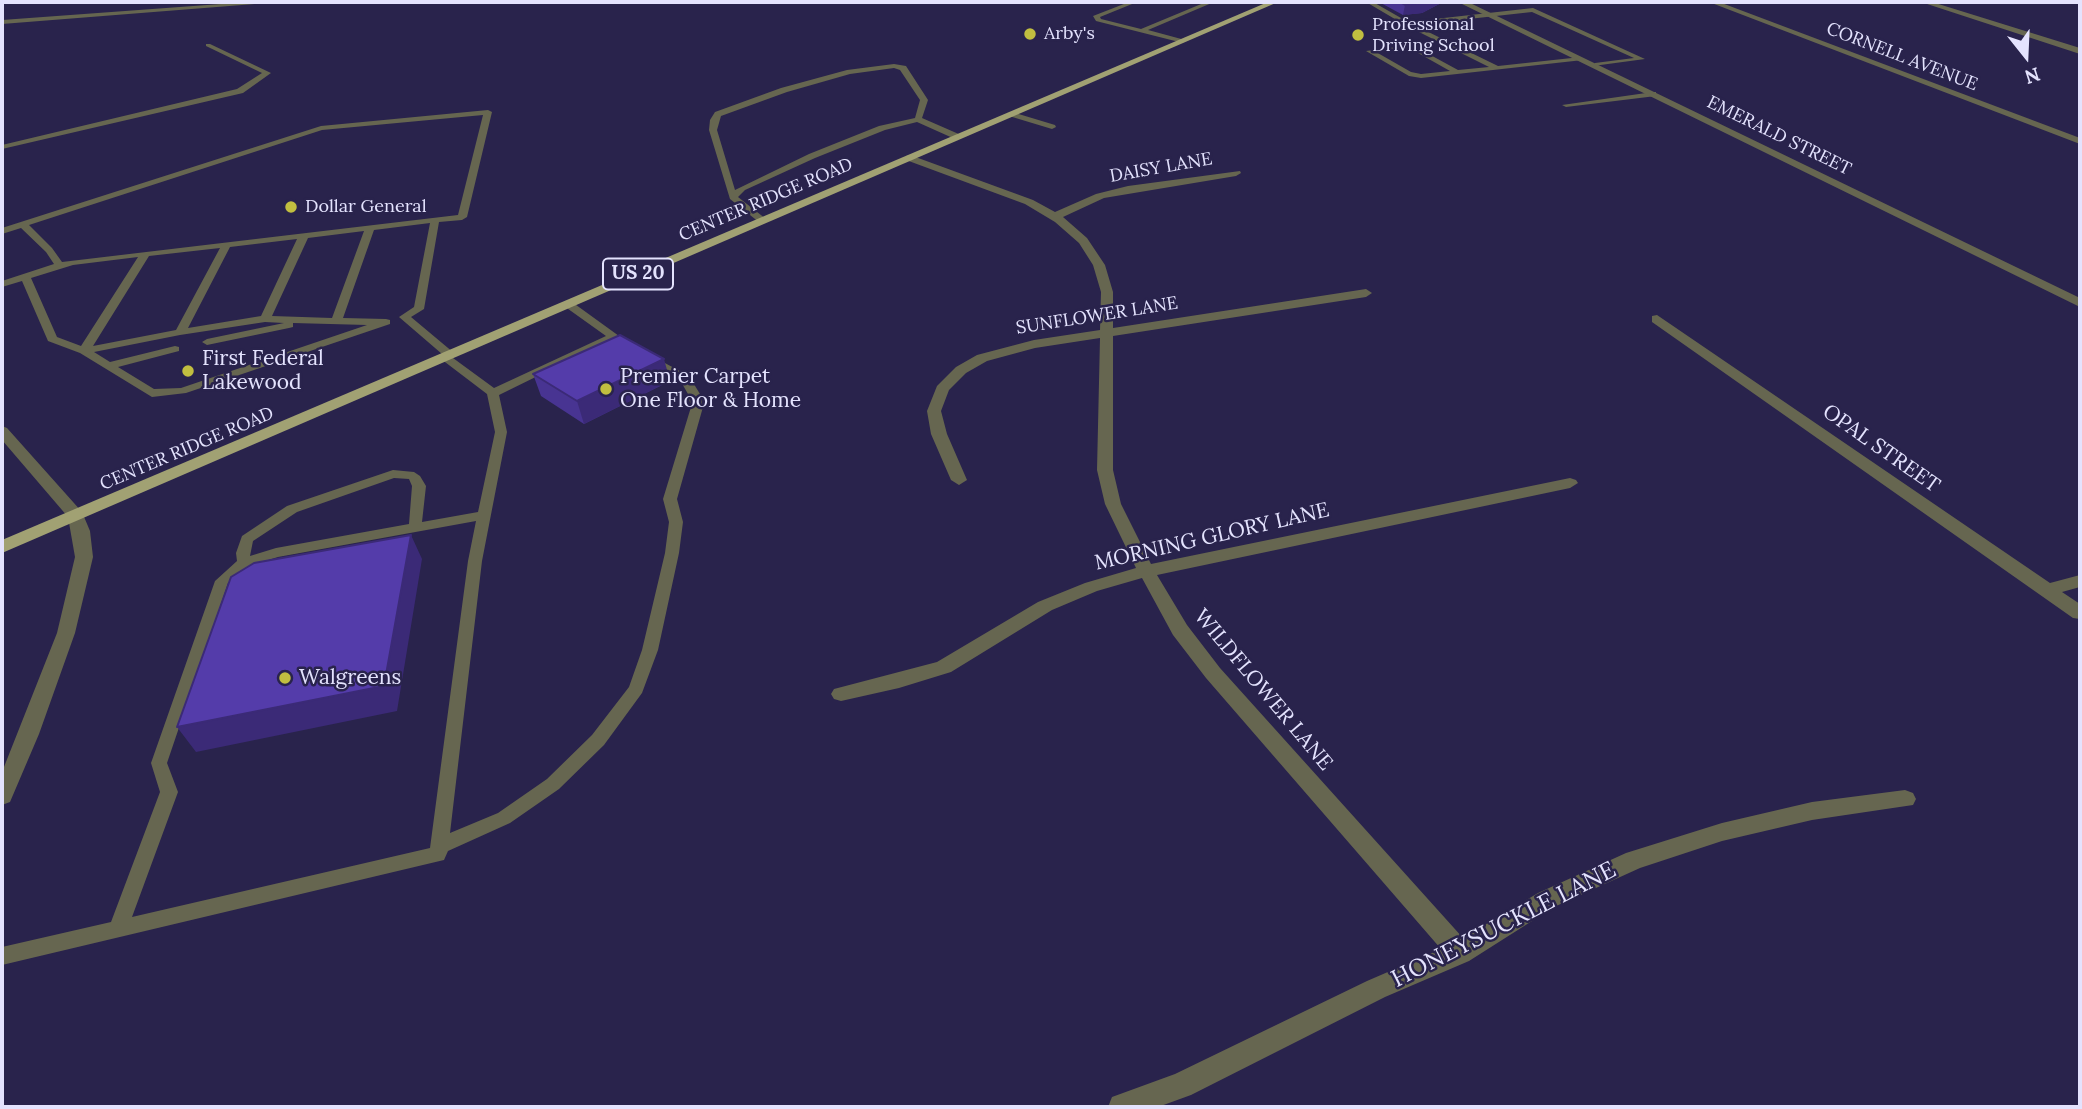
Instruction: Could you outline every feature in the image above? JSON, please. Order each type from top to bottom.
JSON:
[{"type":"main road","name":"CENTER RIDGE ROAD","points":[[2,548],[1274,2]]},
{"type":"street","points":[[2,22],[276,2]]},
{"type":"street","name":"EMERALD STREET","points":[[1462,2],[2080,303]]},
{"type":"street","name":"CORNELL AVENUE","points":[[1713,2],[2080,141]]},
{"type":"street","points":[[1925,2],[2080,51]]},
{"type":"street","name":"WILDFLOWER LANE","points":[[910,158],[1029,202],[1054,217],[1083,241],[1100,265],[1107,292],[1105,470],[1113,503],[1146,571],[1180,631],[1213,673],[1460,953]]},
{"type":"street","name":"DAISY LANE","points":[[1054,217],[1100,196],[1128,189],[1236,173]]},
{"type":"street","name":"SUNFLOWER LANE","points":[[959,480],[939,434],[934,411],[942,389],[961,370],[1007,349],[1366,293]]},
{"type":"street","name":"OPAL STREET","points":[[1657,319],[2080,613]]},
{"type":"street","points":[[2,431],[75,516],[81,531],[84,557],[75,603],[29,734],[2,796]]},
{"type":"street","name":"MORNING GLORY LANE","points":[[841,694],[899,681],[944,667],[1045,606],[1091,587],[1146,571],[1570,484]]},
{"type":"street","points":[[2047,590],[2080,581]]},
{"type":"street","name":"HONEYSUCKLE LANE","points":[[1122,1107],[1181,1084],[1376,989],[1460,953],[1546,900],[1634,860],[1721,832],[1812,811],[1905,799]]},
{"type":"lane","points":[[1134,2],[1096,16],[1098,20],[1183,41]]},
{"type":"lane","points":[[1140,31],[1210,2]]},
{"type":"lane","points":[[1369,2],[1406,24],[1497,68]]},
{"type":"lane","points":[[1406,24],[1532,10],[1642,59],[1595,65]]},
{"type":"lane","points":[[2,147],[240,91],[267,74],[208,45]]},
{"type":"lane","points":[[1457,72],[1412,47],[1369,51],[1409,74],[1421,76],[1581,59]]},
{"type":"lane","points":[[763,220],[733,197],[713,130],[718,114],[784,90],[850,72],[894,66],[903,68],[924,100],[918,119]]},
{"type":"lane","points":[[1566,105],[1653,94]]},
{"type":"lane","points":[[2,230],[321,128],[488,112],[462,217],[60,266],[2,284]]},
{"type":"lane","points":[[1012,114],[1052,127]]},
{"type":"lane","points":[[733,197],[742,188],[882,128],[918,119],[958,137]]},
{"type":"lane","points":[[24,277],[52,339],[84,351],[152,393],[182,391],[404,317],[419,309],[435,220]]},
{"type":"lane","points":[[23,224],[60,266]]},
{"type":"lane","points":[[337,319],[370,228]]},
{"type":"lane","points":[[265,319],[304,235]]},
{"type":"lane","points":[[180,332],[227,244]]},
{"type":"lane","points":[[84,351],[145,254]]},
{"type":"lane","points":[[439,846],[504,818],[553,784],[598,740],[636,689],[650,650],[672,553],[676,522],[670,499],[697,407],[694,394],[685,378],[568,304]]},
{"type":"lane","points":[[2,956],[438,854],[475,561],[501,432],[493,393],[404,317]]},
{"type":"lane","points":[[84,351],[265,319],[386,322]]},
{"type":"lane","points":[[206,342],[318,319]]},
{"type":"lane","points":[[493,393],[626,343]]},
{"type":"lane","points":[[108,366],[175,349]]},
{"type":"lane","points":[[244,563],[243,553],[247,539],[292,509],[393,474],[414,476],[419,486],[415,528]]},
{"type":"lane","points":[[118,929],[169,792],[159,763],[222,581],[244,563],[276,553],[484,515]]},
{"type":"building","points":[[1400,2],[1426,2],[1405,5]]},
{"type":"building","points":[[620,335],[664,359],[577,401],[533,374]]},
{"type":"building","name":"Walgreens","points":[[411,535],[384,686],[177,727],[231,577],[254,563]]},
{"type":"place","name":"Arby's","points":[[1030,34]]},
{"type":"place","name":"Professional Driving School","points":[[1358,35]]},
{"type":"place","name":"Dollar General","points":[[291,207]]},
{"type":"place","name":"First Federal Lakewood","points":[[188,371]]},
{"type":"place","name":"Premier Carpet One Floor & Home","points":[[606,389]]},
{"type":"place","name":"Walgreens","points":[[285,678]]}]
